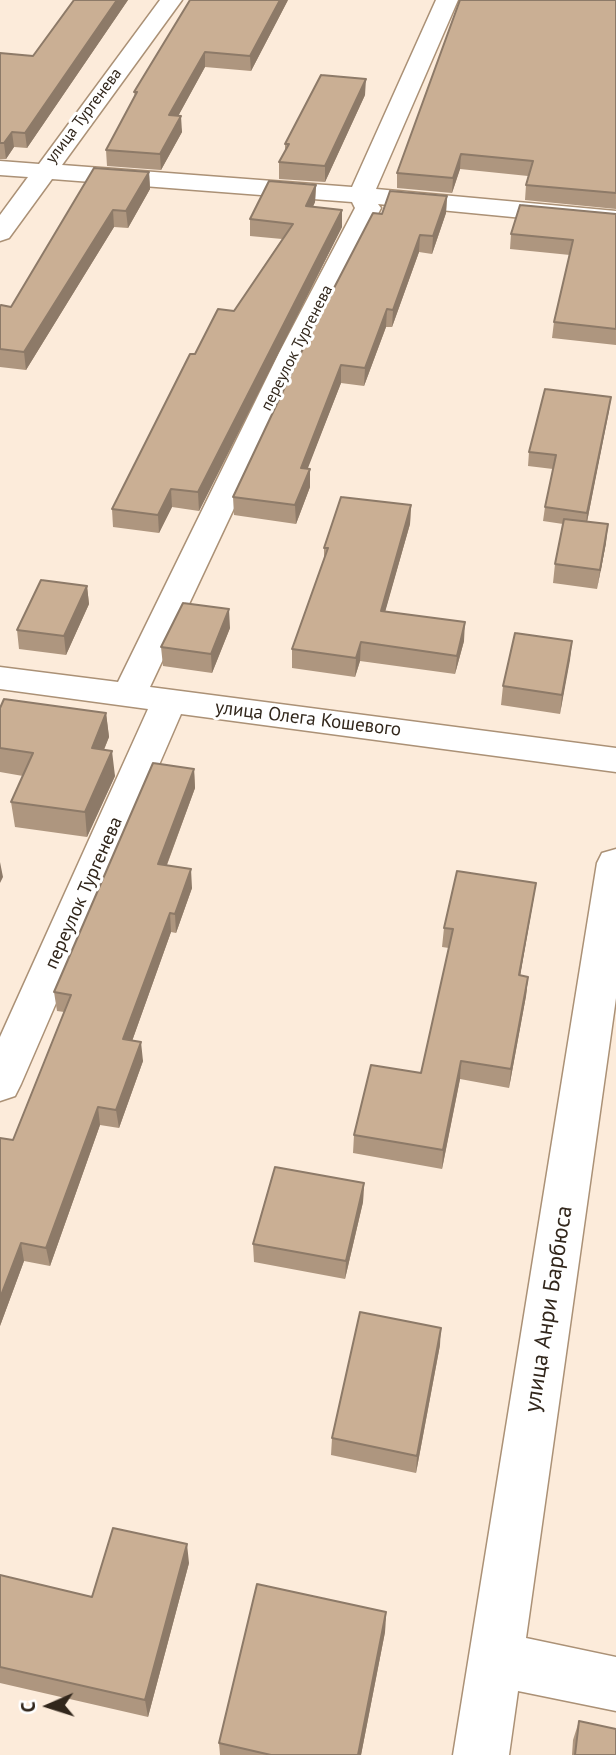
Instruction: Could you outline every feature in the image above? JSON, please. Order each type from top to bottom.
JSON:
[{"type":"street","name":"улица Тургенева","points":[[0,233],[42,172],[171,0]]},
{"type":"street","name":"переулок Тургенева","points":[[129,695],[293,353],[368,208],[361,195],[447,0]]},
{"type":"street","points":[[0,167],[361,195],[616,219]]},
{"type":"street","name":"улица Олега Кошевого","points":[[0,678],[616,760]]},
{"type":"street","name":"переулок Тургенева","points":[[0,1084],[169,701]]},
{"type":"street","name":"улица Анри Барбюса","points":[[481,1755],[616,863]]},
{"type":"street","points":[[496,1659],[616,1684]]},
{"type":"building","points":[[74,0],[117,0],[25,133],[12,132],[4,143],[0,143],[0,53],[33,56]]},
{"type":"building","points":[[190,0],[280,0],[250,56],[205,52],[169,115],[181,116],[160,154],[106,150],[137,92],[134,92]]},
{"type":"building","points":[[460,0],[616,0],[616,193],[526,185],[533,161],[461,154],[453,178],[397,173]]},
{"type":"building","points":[[321,75],[366,79],[325,166],[279,162],[289,144],[285,144]]},
{"type":"building","points":[[94,168],[149,172],[126,211],[113,210],[24,352],[0,349],[0,306],[11,307]]},
{"type":"building","points":[[269,181],[316,185],[306,206],[342,210],[198,492],[171,489],[158,515],[112,509],[190,354],[195,354],[218,309],[234,311],[293,224],[250,219]]},
{"type":"building","points":[[390,191],[447,196],[433,236],[420,235],[393,310],[387,309],[365,368],[341,365],[301,468],[310,469],[295,505],[233,497],[309,336],[373,213],[382,214]]},
{"type":"building","points":[[520,205],[616,214],[616,329],[554,322],[573,240],[511,234]]},
{"type":"building","points":[[545,389],[611,397],[587,513],[545,507],[556,455],[529,452]]},
{"type":"building","points":[[341,497],[411,505],[381,611],[465,622],[457,656],[361,642],[356,658],[292,649],[328,548],[324,548]]},
{"type":"building","points":[[564,519],[608,524],[600,570],[555,564]]},
{"type":"building","points":[[41,580],[87,586],[64,636],[17,630]]},
{"type":"building","points":[[183,603],[229,609],[211,654],[161,647]]},
{"type":"building","points":[[515,633],[572,641],[562,695],[503,686]]},
{"type":"building","points":[[4,699],[106,713],[92,748],[112,751],[85,812],[11,802],[33,753],[0,748],[0,708]]},
{"type":"building","points":[[153,763],[194,769],[158,864],[191,869],[175,914],[170,913],[123,1039],[141,1042],[116,1110],[98,1107],[46,1248],[21,1243],[0,1298],[0,1138],[13,1140],[71,995],[54,992]]},
{"type":"building","points":[[457,871],[536,883],[519,975],[528,977],[511,1069],[461,1061],[443,1150],[354,1135],[371,1065],[421,1073],[453,929],[444,928]]},
{"type":"building","points":[[275,1167],[364,1183],[346,1261],[253,1244]]},
{"type":"building","points":[[360,1312],[441,1328],[417,1456],[332,1438]]},
{"type":"building","points":[[113,1528],[187,1544],[145,1700],[0,1667],[0,1575],[92,1597]]},
{"type":"building","points":[[257,1584],[386,1612],[358,1755],[271,1755],[219,1743]]},
{"type":"building","points":[[579,1721],[616,1729],[616,1755],[575,1755]]}]
